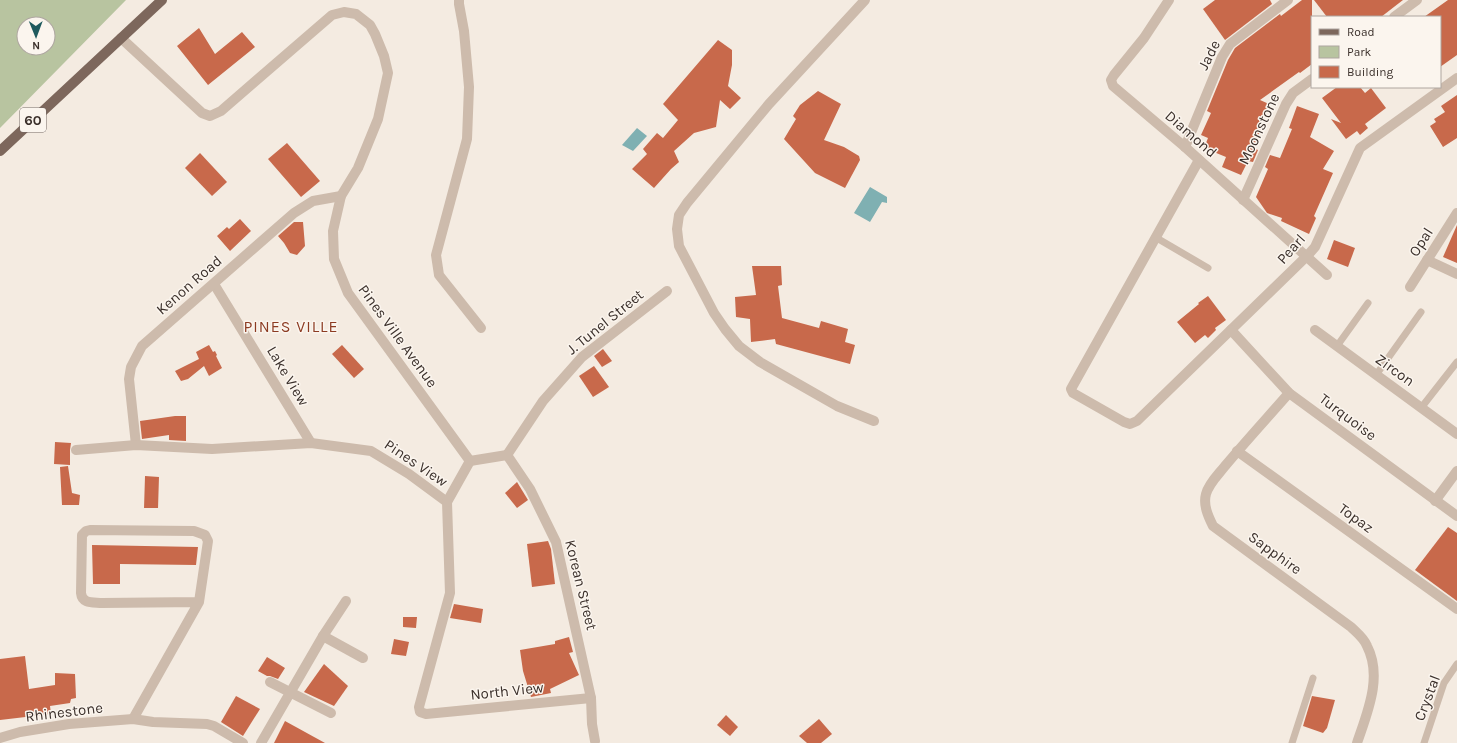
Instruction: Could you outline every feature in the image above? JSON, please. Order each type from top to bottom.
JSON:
[{"type":"main road","name":"60","points":[[0,151],[162,0]]},
{"type":"street","points":[[459,0],[464,31],[469,87],[467,139],[436,255],[439,275],[481,328]]},
{"type":"street","points":[[865,0],[769,104],[687,203],[679,215],[677,229],[679,246],[714,313],[738,346],[760,362],[837,406],[874,421]]},
{"type":"street","name":"Diamond","points":[[1169,0],[1153,25],[1114,75],[1111,80],[1113,86],[1185,147],[1328,275]]},
{"type":"street","name":"Jade","points":[[1185,147],[1222,57],[1230,44],[1288,0]]},
{"type":"street","points":[[1395,16],[1416,0]]},
{"type":"street","name":"Pines Ville Avenue","points":[[121,38],[202,113],[210,116],[221,111],[332,15],[344,12],[356,14],[370,25],[384,56],[388,73],[378,119],[358,168],[341,196],[333,231],[334,258],[348,293],[470,461]]},
{"type":"street","name":"Pearl","points":[[1156,237],[1071,389],[1073,393],[1130,424],[1137,421],[1315,247],[1360,148],[1457,78]]},
{"type":"street","name":"Moonstone","points":[[1243,200],[1286,104],[1293,93],[1311,80]]},
{"type":"street","points":[[1156,237],[1199,160]]},
{"type":"street","name":"Kenon Road","points":[[136,445],[129,379],[131,367],[142,346],[294,213],[313,201],[341,196]]},
{"type":"street","name":"Opal","points":[[1410,287],[1457,212]]},
{"type":"street","points":[[1427,260],[1457,274]]},
{"type":"street","name":"Lake View","points":[[214,284],[311,443]]},
{"type":"street","name":"J. Tunel Street","points":[[506,455],[543,401],[582,357],[667,291]]},
{"type":"street","name":"Turquoise","points":[[1231,330],[1290,392],[1457,516]]},
{"type":"street","name":"Zircon","points":[[1315,330],[1457,434]]},
{"type":"street","name":"Sapphire","points":[[1290,392],[1209,486],[1206,496],[1208,517],[1213,526],[1351,627],[1361,636],[1373,661],[1373,678],[1371,703],[1357,743]]},
{"type":"street","name":"Pines View","points":[[76,450],[136,445],[212,449],[311,443],[371,451],[393,463],[448,502],[450,593],[420,708],[420,712],[426,714]]},
{"type":"street","name":"Topaz","points":[[1238,451],[1457,609]]},
{"type":"street","points":[[448,502],[470,461],[506,455]]},
{"type":"street","name":"Korean Street","points":[[506,455],[530,489],[556,542],[591,698],[592,724],[595,741]]},
{"type":"street","points":[[1435,501],[1457,471]]},
{"type":"street","points":[[133,719],[199,602],[208,541],[205,535],[194,532],[90,530],[86,531],[82,535],[81,597],[86,602],[199,602]]},
{"type":"street","points":[[261,743],[292,692],[323,636],[346,601]]},
{"type":"street","points":[[323,636],[363,658]]},
{"type":"street","points":[[270,682],[331,713]]},
{"type":"street","name":"North View","points":[[426,714],[591,698]]},
{"type":"street","name":"Rhinestone","points":[[0,738],[20,732],[69,724],[133,719],[153,722],[207,724],[214,726],[243,743]]},
{"type":"lane","points":[[1156,237],[1208,268]]},
{"type":"lane","points":[[1337,346],[1368,303]]},
{"type":"lane","points":[[1376,375],[1421,312]]},
{"type":"lane","points":[[1421,408],[1457,362]]},
{"type":"lane","name":"Crystal","points":[[1424,743],[1444,683],[1457,664]]},
{"type":"lane","points":[[1292,743],[1313,678]]},
{"type":"green space","points":[[0,0],[126,0],[0,128]]},
{"type":"water","points":[[637,128],[647,136],[633,151],[622,145]]},
{"type":"water","points":[[870,187],[887,197],[887,203],[882,202],[870,222],[854,213]]},
{"type":"building","points":[[1215,0],[1270,0],[1272,4],[1225,40],[1203,9]]},
{"type":"building","points":[[1302,0],[1312,0],[1311,65],[1260,100],[1269,104],[1259,126],[1262,127],[1253,148],[1258,150],[1253,162],[1248,161],[1241,175],[1222,167],[1226,157],[1204,148],[1208,138],[1201,135],[1211,113],[1207,111],[1228,60],[1235,48],[1280,14],[1281,16]]},
{"type":"building","points":[[1314,0],[1403,0],[1382,16],[1326,16]]},
{"type":"building","points":[[1448,0],[1457,0],[1457,55],[1441,66],[1441,16],[1425,16]]},
{"type":"building","points":[[199,28],[215,54],[242,32],[255,47],[208,85],[177,46]]},
{"type":"building","points":[[718,40],[732,50],[732,65],[728,86],[741,98],[730,109],[720,100],[716,127],[694,133],[674,151],[679,162],[654,188],[632,169],[647,154],[643,149],[657,133],[663,138],[678,120],[663,104]]},
{"type":"building","points":[[1336,88],[1361,88],[1365,93],[1371,88],[1386,108],[1365,124],[1368,128],[1360,135],[1357,131],[1346,139],[1331,119],[1341,123],[1322,98]]},
{"type":"building","points":[[818,91],[841,104],[824,140],[844,147],[859,156],[860,160],[845,188],[815,173],[784,139],[796,119],[793,116],[800,105]]},
{"type":"building","points":[[1457,95],[1457,138],[1443,147],[1430,126],[1436,122],[1434,119],[1445,112],[1441,106]]},
{"type":"building","points":[[1297,106],[1319,114],[1310,137],[1334,151],[1323,169],[1333,173],[1314,216],[1316,218],[1309,234],[1281,221],[1282,218],[1267,213],[1256,197],[1268,169],[1265,167],[1270,155],[1280,158],[1292,129],[1289,128]]},
{"type":"building","points":[[287,143],[320,181],[301,197],[268,159]]},
{"type":"building","points":[[200,153],[227,182],[212,196],[185,168]]},
{"type":"building","points":[[240,219],[251,231],[230,251],[217,236],[227,227],[229,229]]},
{"type":"building","points":[[294,222],[303,222],[305,246],[297,255],[290,253],[278,236]]},
{"type":"building","points":[[1457,225],[1457,263],[1443,257]]},
{"type":"building","points":[[1334,240],[1355,248],[1348,267],[1327,259]]},
{"type":"building","points":[[752,266],[781,266],[782,285],[778,286],[782,318],[819,328],[821,321],[848,329],[845,342],[855,345],[850,364],[776,344],[775,339],[751,342],[750,319],[736,317],[735,297],[756,295]]},
{"type":"building","points":[[1208,296],[1226,320],[1215,328],[1216,330],[1208,338],[1205,335],[1195,343],[1177,322]]},
{"type":"building","points":[[209,345],[213,352],[215,351],[222,368],[209,376],[204,366],[188,379],[181,381],[175,371],[199,359],[196,352]]},
{"type":"building","points":[[342,345],[364,369],[354,378],[332,354]]},
{"type":"building","points":[[603,349],[612,361],[602,367],[594,356]]},
{"type":"building","points":[[594,366],[609,387],[593,397],[579,376]]},
{"type":"building","points":[[186,416],[186,441],[169,440],[169,435],[142,439],[140,421]]},
{"type":"building","points":[[55,442],[71,443],[70,465],[54,464]]},
{"type":"building","points":[[68,466],[72,493],[80,495],[79,505],[62,505],[60,467]]},
{"type":"building","points":[[145,476],[159,477],[158,508],[144,508]]},
{"type":"building","points":[[517,482],[528,500],[517,508],[505,493]]},
{"type":"building","points":[[1448,527],[1457,533],[1457,601],[1415,570]]},
{"type":"building","points":[[548,541],[551,549],[555,584],[532,587],[527,544]]},
{"type":"building","points":[[92,545],[198,547],[196,565],[120,564],[120,584],[93,584]]},
{"type":"building","points":[[454,604],[483,609],[481,623],[450,618]]},
{"type":"building","points":[[403,617],[417,617],[416,628],[403,627]]},
{"type":"building","points":[[569,637],[573,652],[569,653],[579,675],[550,689],[551,693],[531,697],[523,671],[520,650],[555,644],[555,641]]},
{"type":"building","points":[[394,639],[409,642],[406,656],[391,654]]},
{"type":"building","points":[[25,656],[29,689],[55,685],[55,673],[75,674],[76,698],[71,699],[70,703],[50,706],[51,714],[0,720],[0,659]]},
{"type":"building","points":[[267,657],[285,668],[278,679],[267,676],[258,671]]},
{"type":"building","points":[[324,664],[348,686],[334,706],[304,692]]},
{"type":"building","points":[[236,696],[260,709],[243,736],[221,722]]},
{"type":"building","points":[[1312,696],[1335,700],[1327,728],[1323,733],[1303,726]]},
{"type":"building","points":[[726,715],[738,727],[730,736],[717,725]]},
{"type":"building","points":[[819,719],[832,734],[821,743],[807,743],[799,736]]},
{"type":"building","points":[[285,721],[325,743],[274,743]]},
{"type":"district","name":"PINES VILLE","points":[[291,326]]}]
